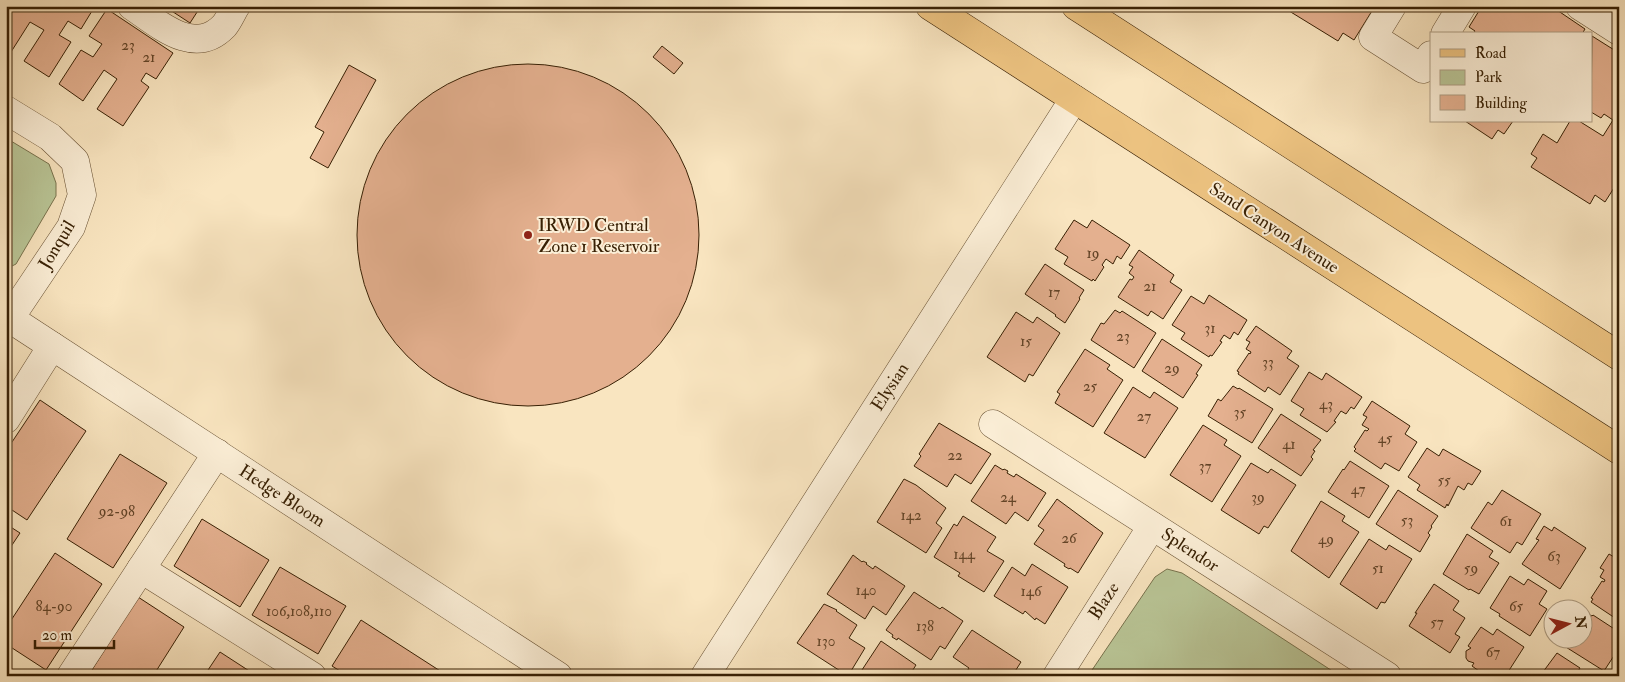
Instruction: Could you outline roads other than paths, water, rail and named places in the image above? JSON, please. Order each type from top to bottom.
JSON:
[{"type":"main road","name":"Sand Canyon Avenue","points":[[930,6],[1619,450]]},
{"type":"main road","points":[[1076,6],[1619,356]]},
{"type":"street","points":[[132,6],[179,36],[198,39],[212,34],[224,25],[236,6]]},
{"type":"street","points":[[1392,6],[1373,37],[1423,69],[1430,57]]},
{"type":"street","points":[[1446,32],[1462,6]]},
{"type":"street","points":[[1580,6],[1619,31]]},
{"type":"street","name":"Elysian","points":[[706,676],[1074,99]]},
{"type":"street","name":"Jonquil","points":[[6,110],[50,137],[75,161],[82,195],[71,226],[8,317]]},
{"type":"street","name":"Hedge Bloom","points":[[8,317],[216,453],[524,667],[558,676]]},
{"type":"street","points":[[6,419],[52,346]]},
{"type":"street","name":"Splendor","points":[[993,424],[1386,676]]},
{"type":"street","points":[[71,676],[216,453]]},
{"type":"street","name":"Blaze","points":[[1057,676],[1152,526]]},
{"type":"street","points":[[141,569],[312,676]]},
{"type":"place","name":"IRWD Central Zone 1 Reservoir","points":[[528,235]]}]
